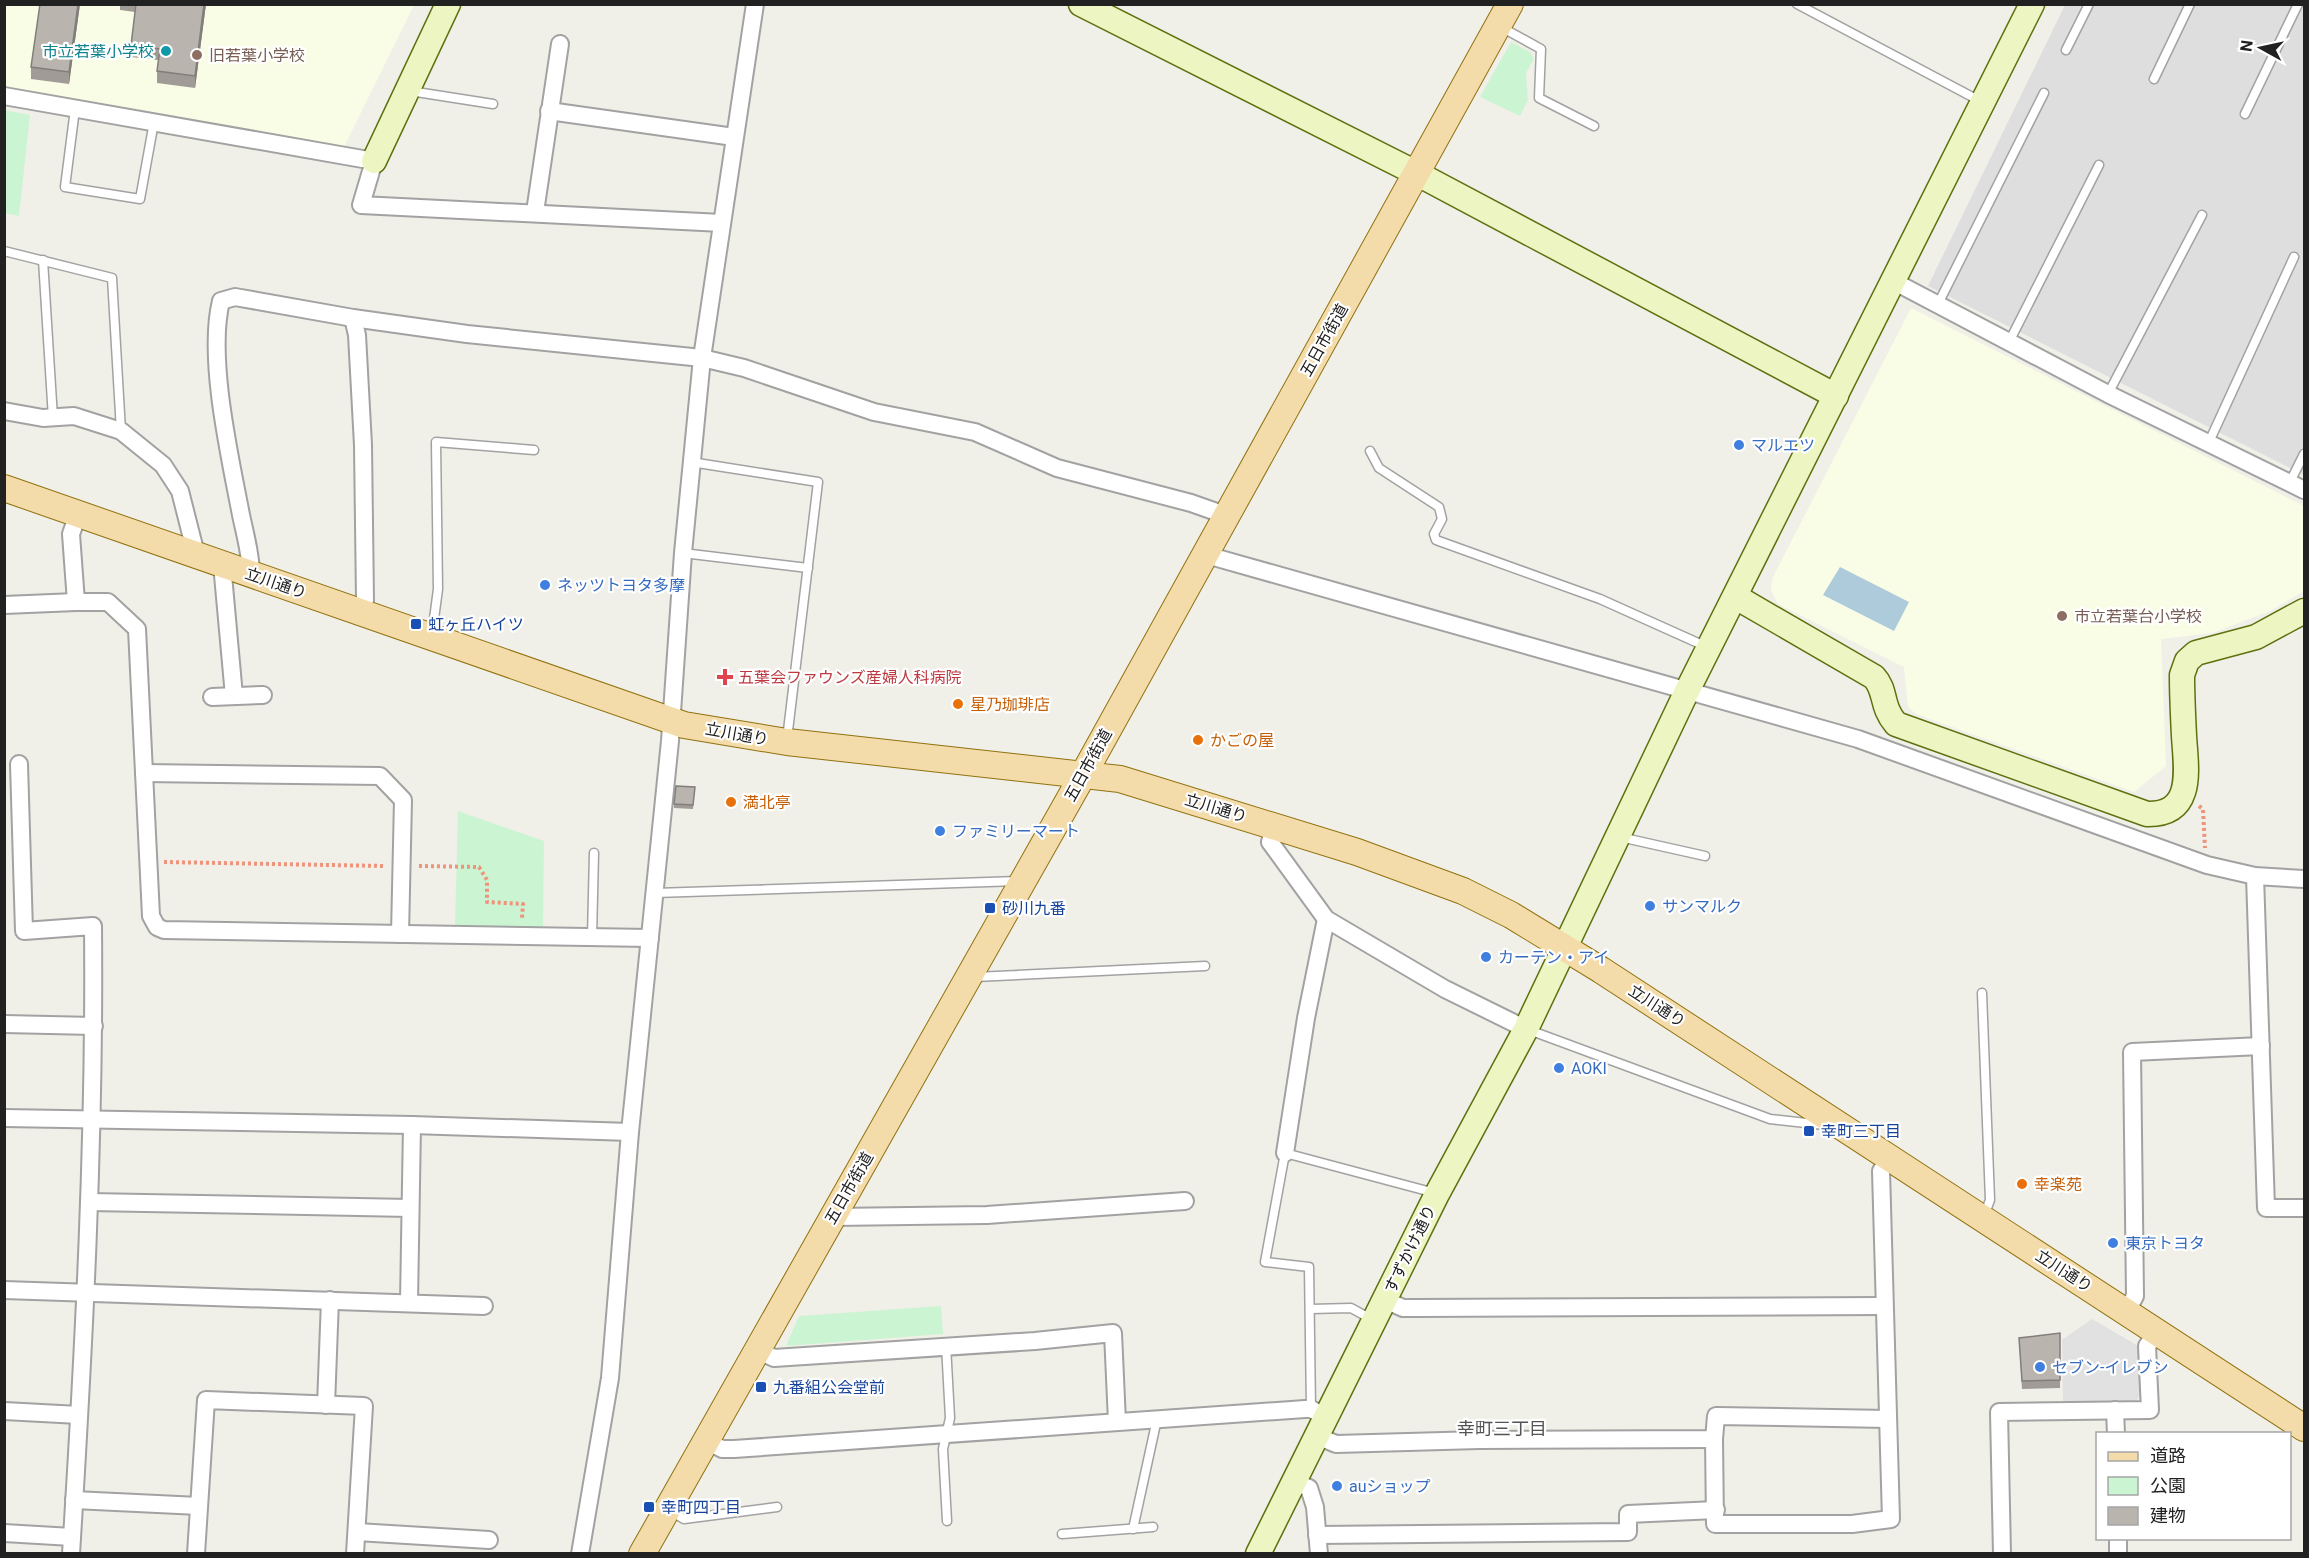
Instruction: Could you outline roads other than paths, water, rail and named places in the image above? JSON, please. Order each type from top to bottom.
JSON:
[{"type":"main road","name":"五日市街道","points":[[642,1554],[1083,775],[1203,554],[1418,174],[1504,15]]},
{"type":"main road","name":"立川通り","points":[[4,488],[672,721],[787,742],[1120,779],[1357,852],[1463,891],[1511,915],[1563,946],[2304,1428]]},
{"type":"street","points":[[448,4],[374,161],[361,205],[722,223]]},
{"type":"street","points":[[580,1554],[610,1378],[630,1132],[672,721],[683,553],[702,358],[755,4]]},
{"type":"street","points":[[1081,4],[1418,174],[1836,396]]},
{"type":"street","name":"すずかけ通り","points":[[1258,1554],[1295,1482],[1318,1420],[1380,1310],[1437,1194],[1526,1029],[1563,946],[1686,693],[2032,4]]},
{"type":"street","points":[[535,212],[560,44]]},
{"type":"street","points":[[4,96],[374,161]]},
{"type":"street","points":[[549,111],[734,137]]},
{"type":"street","points":[[1893,281],[2108,394],[2297,486]]},
{"type":"street","points":[[251,574],[222,401],[217,340],[217,318],[221,301],[235,297],[353,318],[492,337],[702,358],[744,368],[874,412],[975,432],[1057,468],[1191,503],[1225,515]]},
{"type":"street","points":[[353,318],[357,335],[363,445],[365,600],[361,612]]},
{"type":"street","points":[[4,411],[53,418],[74,416],[121,431],[163,465],[180,491],[196,555]]},
{"type":"street","points":[[76,602],[71,534],[78,514]]},
{"type":"street","points":[[1203,554],[1686,693],[1858,739],[2186,857],[2255,876],[2304,879]]},
{"type":"street","points":[[222,564],[234,696]]},
{"type":"street","points":[[1736,597],[1874,677],[1883,690],[1883,704],[1887,713],[1896,724],[2126,808],[2158,814],[2175,806],[2186,784],[2182,675],[2187,661],[2196,653],[2256,637],[2304,611]]},
{"type":"street","points":[[4,605],[108,602],[137,629],[151,916],[157,927],[164,930],[650,938]]},
{"type":"street","points":[[212,697],[263,695]]},
{"type":"street","points":[[4,1533],[72,1545],[87,1294],[94,1026],[93,926],[24,931],[20,764]]},
{"type":"street","points":[[144,773],[380,776],[403,800],[400,934]]},
{"type":"street","points":[[1275,826],[1270,842],[1273,848],[1326,919],[1445,989],[1526,1029]]},
{"type":"street","points":[[2255,876],[2266,1208],[2304,1208]]},
{"type":"street","points":[[1285,1153],[1306,1018],[1326,919]]},
{"type":"street","points":[[4,1024],[94,1026]]},
{"type":"street","points":[[2126,1312],[2135,1296],[2132,1052],[2261,1046]]},
{"type":"street","points":[[4,1118],[412,1125],[630,1132]]},
{"type":"street","points":[[409,1302],[412,1125]]},
{"type":"street","points":[[1888,1419],[1716,1416],[1715,1524],[1852,1524],[1891,1519],[1881,1171],[1890,1157]]},
{"type":"street","points":[[833,1217],[987,1215],[1185,1201]]},
{"type":"street","points":[[89,1202],[410,1208]]},
{"type":"street","points":[[4,1290],[484,1306]]},
{"type":"street","points":[[326,1405],[330,1300]]},
{"type":"street","points":[[1380,1310],[1403,1308],[1884,1306]]},
{"type":"street","points":[[2002,1554],[1999,1412],[2150,1410],[2146,1346],[2157,1332]]},
{"type":"street","points":[[757,1350],[774,1358],[946,1344],[1035,1341],[1113,1333],[1118,1422]]},
{"type":"street","points":[[196,1554],[206,1400],[364,1407],[355,1554]]},
{"type":"street","points":[[2115,1410],[2116,1432]]},
{"type":"street","points":[[4,1412],[80,1415]]},
{"type":"street","points":[[707,1441],[722,1449],[734,1449],[1157,1419],[1318,1420],[1336,1444],[1479,1440],[1714,1439]]},
{"type":"street","points":[[1295,1482],[1309,1488],[1315,1507],[1319,1554]]},
{"type":"street","points":[[74,1500],[199,1506]]},
{"type":"street","points":[[1317,1535],[1628,1532],[1628,1514],[1716,1510]]},
{"type":"street","points":[[357,1532],[489,1540]]},
{"type":"lane","points":[[1797,4],[1983,102]]},
{"type":"lane","points":[[2066,50],[2089,4]]},
{"type":"lane","points":[[2154,80],[2190,4]]},
{"type":"lane","points":[[2245,114],[2298,4]]},
{"type":"lane","points":[[1504,15],[1541,49],[1539,98],[1594,126]]},
{"type":"lane","points":[[407,91],[493,104]]},
{"type":"lane","points":[[1938,304],[2044,93]]},
{"type":"lane","points":[[75,109],[65,187],[140,199],[154,122]]},
{"type":"lane","points":[[2009,342],[2099,165]]},
{"type":"lane","points":[[2108,394],[2202,215]]},
{"type":"lane","points":[[4,251],[112,278],[121,431]]},
{"type":"lane","points":[[2209,442],[2294,257]]},
{"type":"lane","points":[[43,260],[53,418]]},
{"type":"lane","points":[[432,637],[438,589],[436,442],[534,450]]},
{"type":"lane","points":[[1370,451],[1379,468],[1439,507],[1442,519],[1434,534],[1436,540],[1600,599],[1710,649]]},
{"type":"lane","points":[[2297,486],[2304,453]]},
{"type":"lane","points":[[691,462],[818,482],[787,742]]},
{"type":"lane","points":[[683,553],[808,568]]},
{"type":"lane","points":[[1617,836],[1705,856]]},
{"type":"lane","points":[[592,937],[594,853]]},
{"type":"lane","points":[[655,892],[1023,881]]},
{"type":"lane","points":[[968,977],[1204,966]]},
{"type":"lane","points":[[1982,993],[1990,1200],[1983,1218]]},
{"type":"lane","points":[[1526,1029],[1770,1119],[1843,1127]]},
{"type":"lane","points":[[1318,1420],[1310,1310],[1310,1267],[1265,1262],[1285,1153],[1437,1194]]},
{"type":"lane","points":[[1310,1310],[1351,1308],[1380,1310]]},
{"type":"lane","points":[[946,1344],[950,1418],[943,1449],[947,1521]]},
{"type":"lane","points":[[1133,1528],[1157,1419]]},
{"type":"lane","points":[[668,1509],[684,1519],[777,1507]]},
{"type":"lane","points":[[1062,1534],[1154,1527]]},
{"type":"water","points":[[1840,567],[1909,602],[1894,631],[1823,595]]},
{"type":"place","name":"市立若葉小学校","points":[[166,51]]},
{"type":"place","name":"旧若葉小学校","points":[[197,55]]},
{"type":"place","name":"マルエツ","points":[[1739,445]]},
{"type":"place","name":"ネッツトヨタ多摩","points":[[545,585]]},
{"type":"place","name":"市立若葉台小学校","points":[[2062,616]]},
{"type":"place","name":"虹ヶ丘ハイツ","points":[[416,624]]},
{"type":"place","name":"五葉会ファウンズ産婦人科病院","points":[[725,677]]},
{"type":"place","name":"星乃珈琲店","points":[[958,704]]},
{"type":"place","name":"かごの屋","points":[[1198,740]]},
{"type":"place","name":"満北亭","points":[[731,802]]},
{"type":"place","name":"ファミリーマート","points":[[940,831]]},
{"type":"place","name":"サンマルク","points":[[1650,906]]},
{"type":"place","name":"砂川九番","points":[[990,908]]},
{"type":"place","name":"カーテン・アイ","points":[[1486,957]]},
{"type":"place","name":"AOKI","points":[[1559,1068]]},
{"type":"place","name":"幸町三丁目","points":[[1809,1131]]},
{"type":"place","name":"幸楽苑","points":[[2022,1184]]},
{"type":"place","name":"東京トヨタ","points":[[2113,1243]]},
{"type":"place","name":"セブン-イレブン","points":[[2040,1367]]},
{"type":"place","name":"九番組公会堂前","points":[[761,1387]]},
{"type":"place","name":"auショップ","points":[[1337,1486]]},
{"type":"place","name":"幸町四丁目","points":[[649,1507]]},
{"type":"district","name":"幸町三丁目","points":[[1502,1428]]}]
